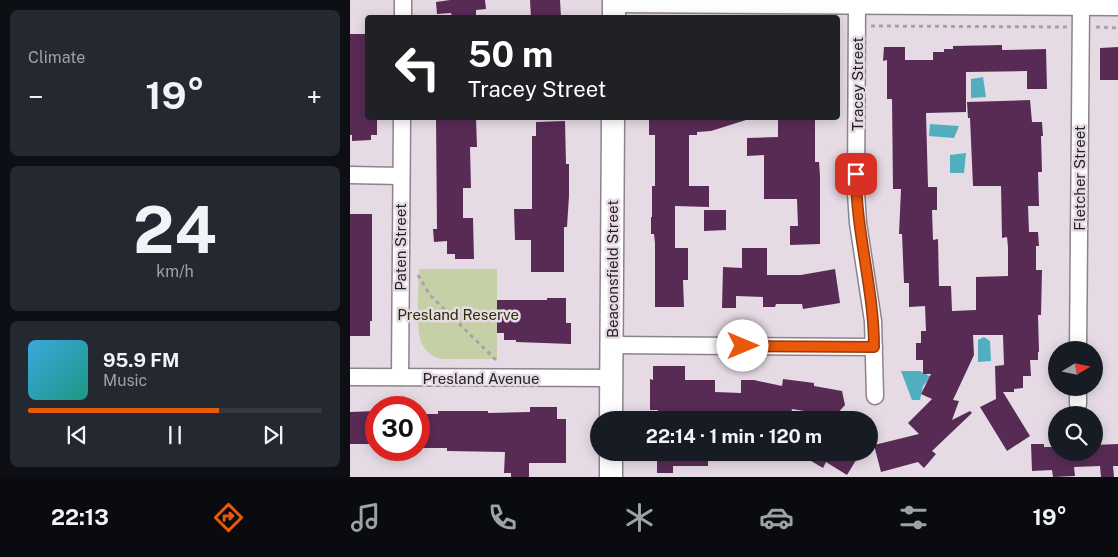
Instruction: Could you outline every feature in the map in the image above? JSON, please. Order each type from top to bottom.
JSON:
[{"type":"main road","name":"Beaconsfield Street","points":[[611,411],[613,120]]},
{"type":"main road","points":[[611,461],[611,477]]},
{"type":"street","points":[[403,0],[403,15]]},
{"type":"street","points":[[614,7],[857,2],[1118,7]]},
{"type":"street","name":"Tracey Street","points":[[857,2],[856,201],[872,307],[875,396]]},
{"type":"street","name":"Fletcher Street","points":[[1078,341],[1081,7]]},
{"type":"street","name":"Paten Street","points":[[400,377],[402,120]]},
{"type":"street","points":[[350,175],[401,176]]},
{"type":"street","points":[[612,345],[874,347]]},
{"type":"street","name":"Presland Avenue","points":[[350,377],[612,378]]},
{"type":"path","points":[[857,26],[1118,28]]},
{"type":"path","points":[[417,273],[430,295],[497,362],[501,363]]},
{"type":"green space","name":"Presland Reserve","points":[[419,269],[497,269],[497,359],[440,359],[425,349],[419,329]]},
{"type":"water","points":[[983,77],[986,97],[971,98],[971,79]]},
{"type":"water","points":[[930,124],[959,126],[954,138],[929,136]]},
{"type":"water","points":[[966,153],[964,173],[950,173],[950,155]]},
{"type":"water","points":[[984,337],[990,341],[991,361],[978,362],[978,340]]},
{"type":"water","points":[[901,371],[920,371],[931,377],[923,386],[920,400],[912,400]]},
{"type":"building","points":[[485,0],[486,9],[476,10],[476,15],[437,14],[436,2]]},
{"type":"building","points":[[530,0],[560,0],[561,15],[531,15]]},
{"type":"building","points":[[350,34],[365,34],[365,120],[377,120],[377,135],[371,135],[371,140],[352,141],[352,135],[350,135]]},
{"type":"building","points":[[1002,45],[1002,50],[1046,49],[1047,89],[1027,89],[1027,71],[966,72],[966,112],[926,113],[928,187],[937,187],[937,210],[932,210],[933,240],[938,239],[939,286],[951,286],[952,311],[976,310],[976,277],[1008,276],[1007,237],[1002,238],[1001,186],[973,186],[970,118],[968,118],[967,102],[1030,100],[1032,122],[1042,122],[1042,172],[1038,172],[1039,206],[1028,206],[1029,232],[1038,232],[1039,246],[1036,246],[1036,270],[1042,270],[1041,315],[1038,315],[1038,360],[1030,360],[1031,376],[1023,376],[1023,388],[1014,389],[1014,392],[1003,392],[1030,436],[1007,451],[980,407],[996,399],[995,366],[1004,365],[1003,335],[973,335],[974,355],[953,400],[959,401],[952,420],[970,411],[972,413],[932,451],[936,454],[924,468],[918,462],[881,472],[878,460],[878,444],[919,434],[908,423],[932,399],[921,394],[931,374],[923,374],[923,360],[916,360],[916,343],[921,343],[921,331],[926,331],[925,306],[909,307],[909,283],[904,283],[902,234],[899,234],[901,189],[893,189],[892,99],[887,99],[887,60],[883,61],[884,47],[905,47],[905,60],[933,60],[933,52],[944,52],[944,49],[953,49],[953,46]]},
{"type":"building","points":[[1118,47],[1118,80],[1100,80],[1100,48]]},
{"type":"building","points":[[436,120],[476,120],[477,147],[470,147],[471,188],[463,188],[463,218],[473,218],[474,259],[455,259],[455,254],[447,254],[447,241],[434,242],[433,229],[437,229]]},
{"type":"building","points":[[649,120],[746,120],[711,131],[697,132],[697,135],[689,135],[689,186],[709,186],[709,207],[675,206],[675,248],[688,248],[688,280],[683,280],[684,307],[655,307],[655,243],[654,234],[651,234],[651,217],[652,186],[655,186],[655,135],[649,135]]},
{"type":"building","points":[[778,120],[815,120],[815,162],[819,162],[820,176],[820,244],[790,245],[790,226],[798,226],[797,199],[764,199],[764,155],[747,156],[747,138],[778,137]]},
{"type":"building","points":[[565,121],[566,164],[569,164],[569,196],[567,227],[564,227],[564,272],[531,272],[531,240],[515,240],[514,209],[532,209],[532,136],[536,136],[536,122]]},
{"type":"building","points":[[704,210],[726,210],[726,230],[704,231]]},
{"type":"building","points":[[350,214],[372,214],[372,321],[370,321],[370,336],[350,336]]},
{"type":"building","points":[[742,248],[767,248],[767,275],[801,275],[835,269],[840,303],[803,309],[802,304],[776,304],[775,307],[763,307],[763,297],[736,296],[736,308],[722,308],[723,267],[742,268]]},
{"type":"building","points":[[547,298],[566,298],[566,323],[571,323],[571,344],[516,342],[516,340],[504,340],[504,333],[497,333],[497,300],[547,300]]},
{"type":"building","points":[[653,366],[685,366],[685,380],[715,380],[715,392],[741,393],[741,380],[754,380],[782,386],[783,379],[814,383],[814,386],[842,391],[845,405],[840,411],[792,409],[792,411],[650,410],[650,379],[653,380]]},
{"type":"building","points":[[530,407],[557,407],[557,419],[566,419],[566,463],[529,463],[529,477],[511,477],[511,473],[504,473],[505,452],[447,451],[447,448],[430,448],[430,414],[438,414],[438,411],[530,412]]},
{"type":"building","points":[[365,411],[365,444],[350,444],[350,412]]},
{"type":"building","points":[[1031,444],[1044,444],[1044,447],[1048,447],[1048,461],[1103,461],[1103,445],[1118,444],[1118,466],[1113,466],[1114,477],[1101,477],[1100,466],[1074,467],[1075,476],[1053,477],[1052,470],[1032,471]]},
{"type":"building","points":[[657,461],[708,461],[708,466],[673,466],[673,473],[657,473]]},
{"type":"building","points":[[811,461],[856,461],[847,475],[826,462],[823,468]]},
{"type":"route","points":[[743,346],[874,347],[872,307],[858,223],[856,174]]}]
